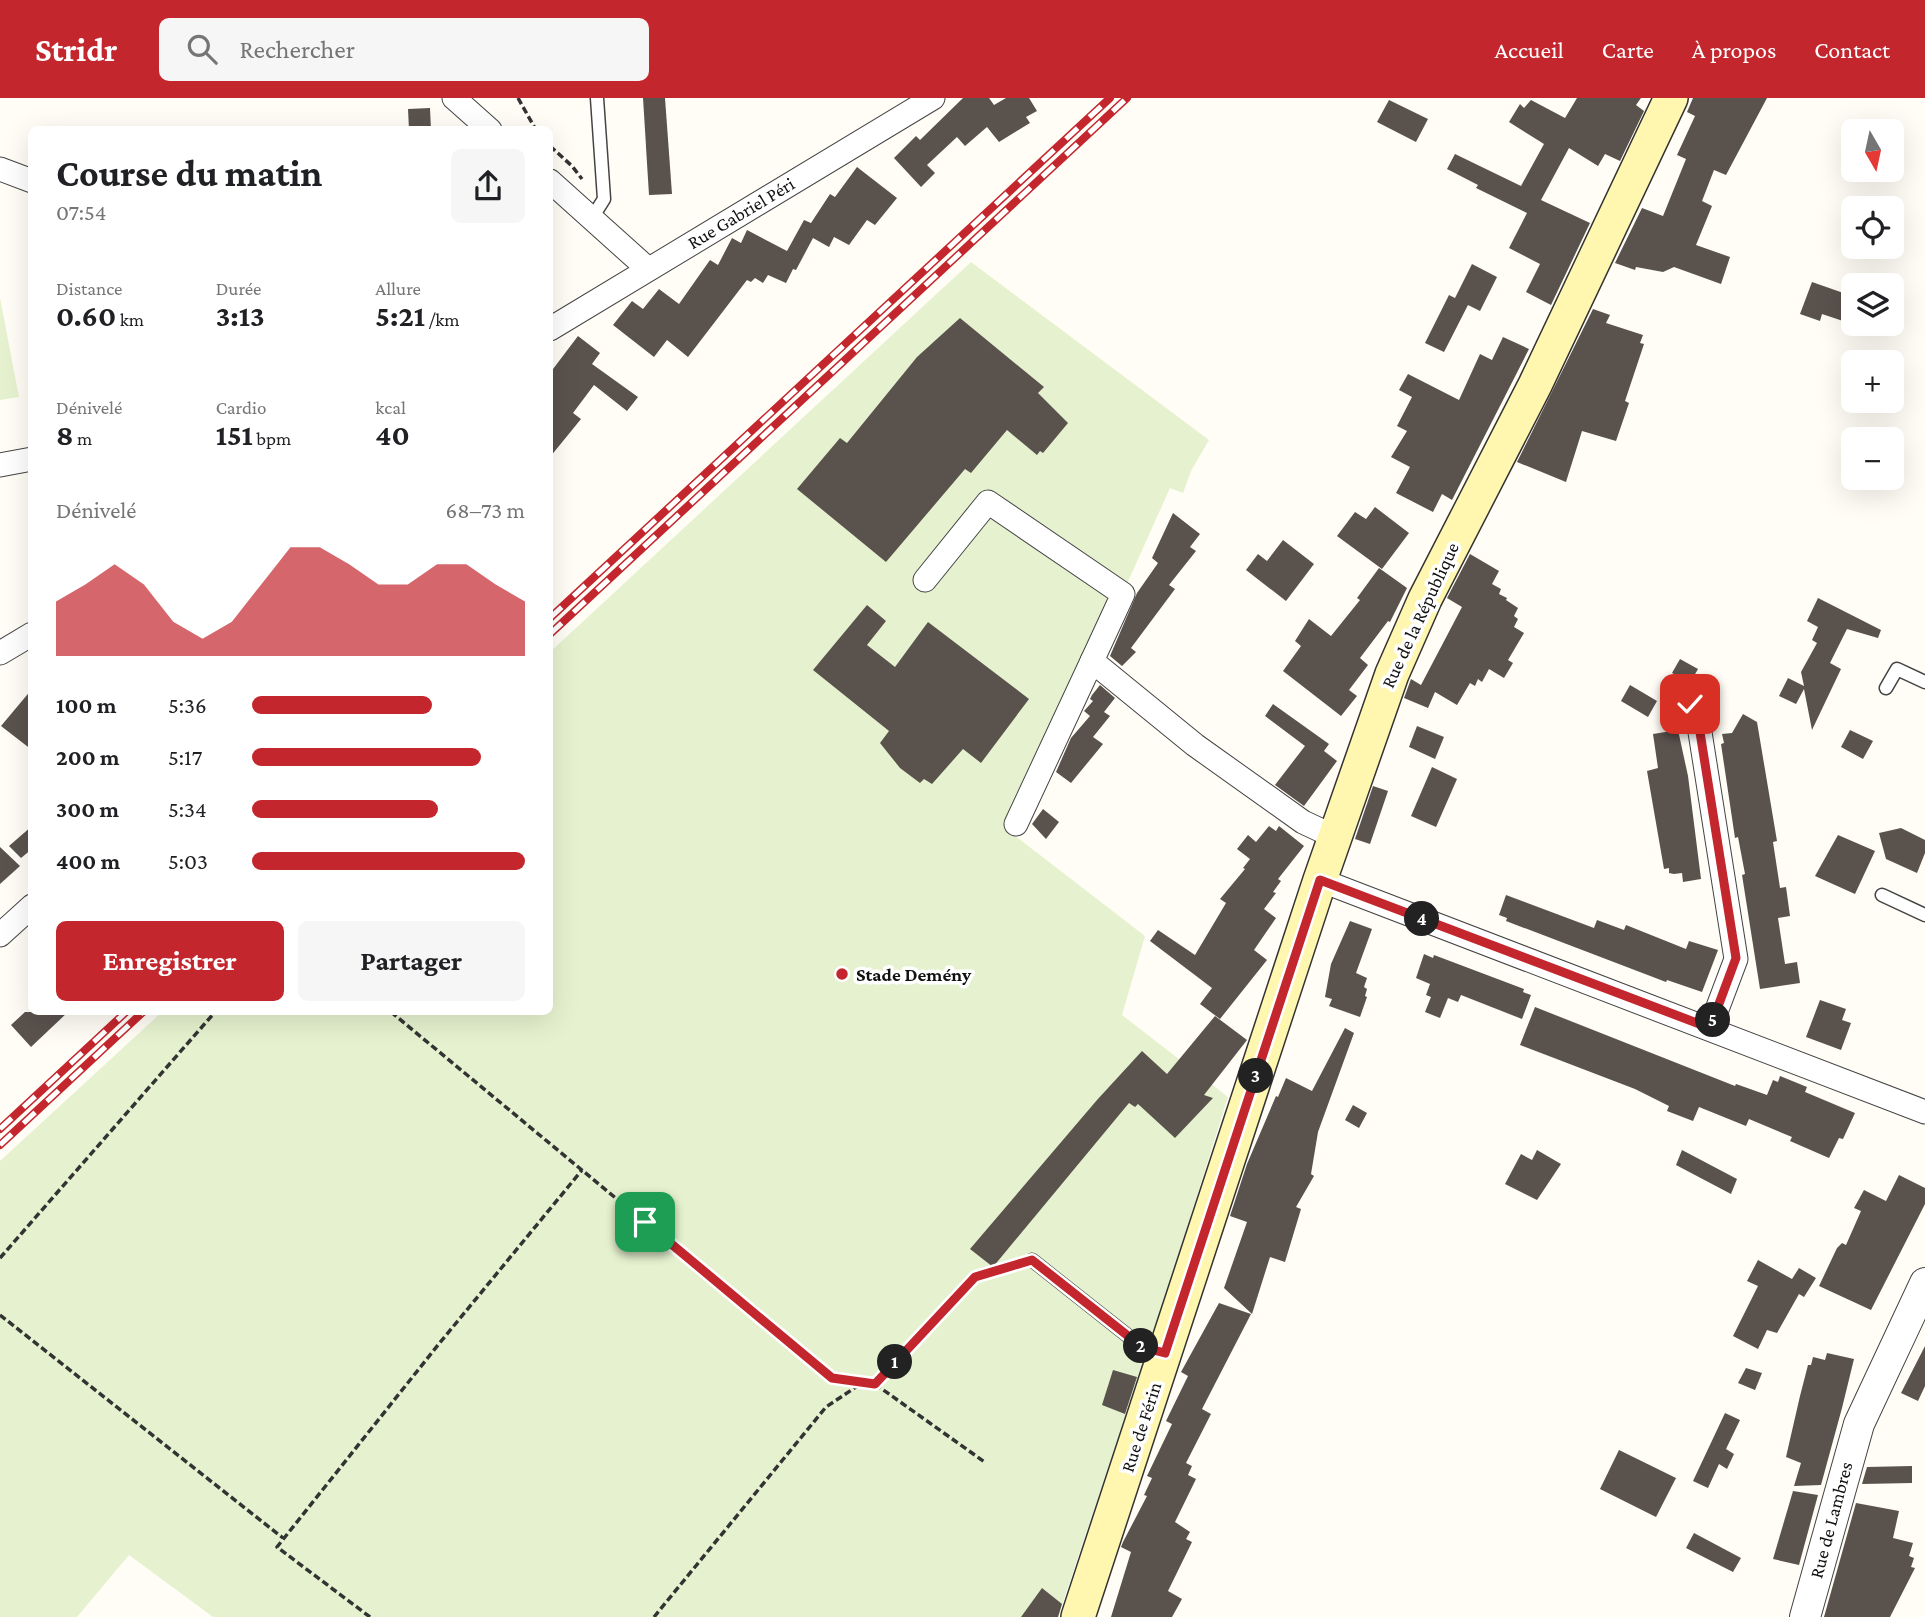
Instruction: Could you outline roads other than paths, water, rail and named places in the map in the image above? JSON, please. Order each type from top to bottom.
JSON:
[{"type":"main road","name":"Rue de la République","points":[[1230,1156],[1369,733],[1402,648],[1535,385],[1671,98]]},
{"type":"main road","name":"Rue de Férin","points":[[1078,1617],[1230,1156]]},
{"type":"street","points":[[454,98],[486,126]]},
{"type":"street","name":"Rue Gabriel Péri","points":[[553,326],[933,98]]},
{"type":"street","points":[[0,169],[28,180]]},
{"type":"street","points":[[553,184],[648,269]]},
{"type":"street","points":[[0,465],[28,460]]},
{"type":"street","points":[[925,580],[988,502],[1123,594],[1016,824]]},
{"type":"street","points":[[1092,661],[1195,745],[1303,822],[1335,837]]},
{"type":"street","points":[[1675,694],[1690,704],[1699,726],[1736,958],[1710,1028]]},
{"type":"street","points":[[1320,880],[1925,1112]]},
{"type":"street","points":[[0,935],[28,910]]},
{"type":"street","name":"Rue de Lambres","points":[[1805,1617],[1859,1424],[1925,1283]]},
{"type":"lane","points":[[592,218],[604,199],[597,98]]},
{"type":"lane","points":[[1886,688],[1897,669],[1925,682]]},
{"type":"lane","points":[[1882,895],[1925,915]]},
{"type":"lane","points":[[1032,1260],[1142,1347],[1165,1353]]},
{"type":"railway","points":[[553,615],[1110,98]]},
{"type":"railway","points":[[553,631],[1127,98]]},
{"type":"railway","points":[[0,1129],[123,1015]]},
{"type":"railway","points":[[0,1145],[140,1015]]},
{"type":"place","name":"Stade Demény","points":[[842,974]]}]
